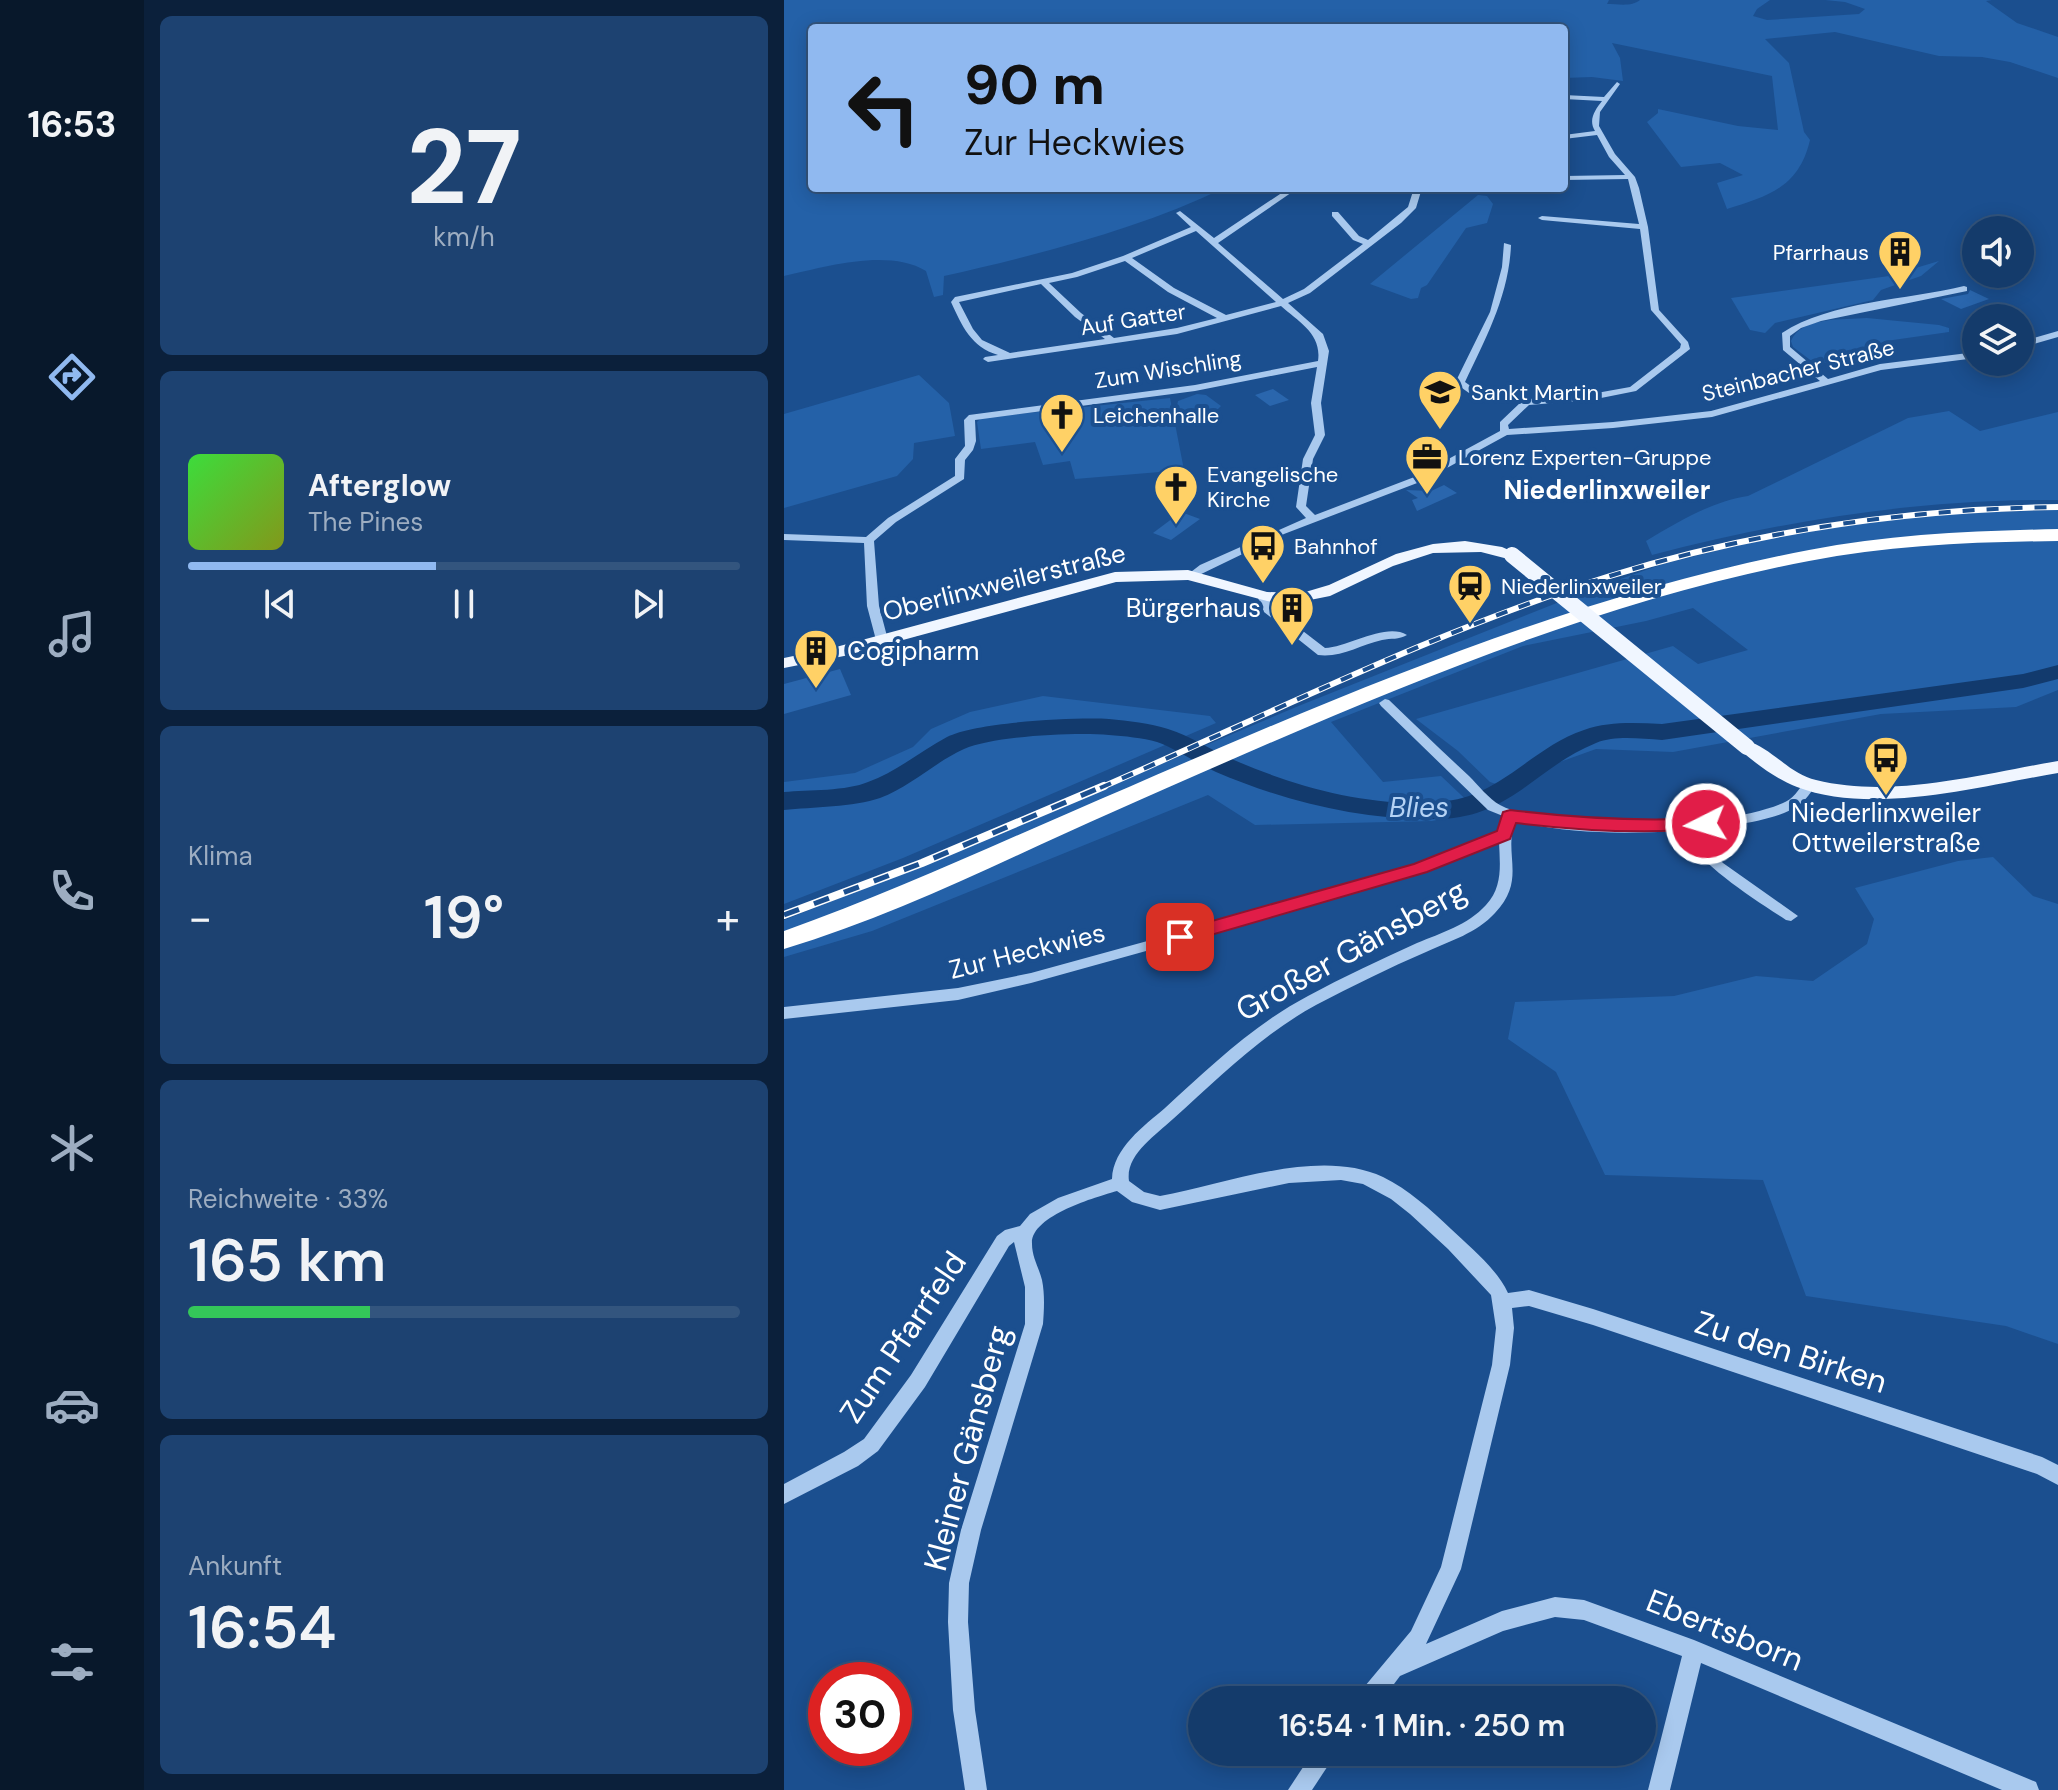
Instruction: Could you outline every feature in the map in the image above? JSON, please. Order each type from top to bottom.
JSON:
[{"type":"highway","points":[[784,940],[914,890],[1235,749],[1525,634],[1682,582],[1747,566],[1857,546],[1938,538],[2058,535]]},
{"type":"main road","name":"Oberlinxweilerstraße","points":[[784,663],[882,640],[1095,581],[1153,573],[1193,575],[1264,598],[1281,599],[1320,595],[1405,556],[1453,545],[1481,546],[1512,555],[1747,747],[1772,766],[1809,785]]},
{"type":"main road","points":[[1809,785],[1853,792],[1880,791],[2058,767]]},
{"type":"street","points":[[1507,245],[1506,267],[1494,312],[1460,383],[1469,390],[1524,399],[1566,401],[1633,389],[1685,349],[1685,344],[1655,310],[1644,227],[1631,177],[1598,133],[1595,121],[1617,84]]},
{"type":"street","points":[[1568,97],[1606,99]]},
{"type":"street","points":[[1568,137],[1598,133]]},
{"type":"street","points":[[1568,178],[1631,177]]},
{"type":"street","points":[[1214,242],[1288,192]]},
{"type":"street","name":"Auf Gatter","points":[[988,359],[1113,341],[1227,319],[1282,303],[1307,291],[1369,244],[1412,208],[1417,192]]},
{"type":"street","points":[[1180,213],[1320,336],[1324,351],[1316,403],[1320,435],[1313,442],[1301,495],[1301,507],[1313,519]]},
{"type":"street","points":[[1335,214],[1356,238],[1369,244]]},
{"type":"street","points":[[1542,218],[1644,227]]},
{"type":"street","points":[[1012,355],[992,351],[973,338],[955,302],[1044,282],[1126,258],[1196,228]]},
{"type":"street","points":[[1126,258],[1171,290],[1227,319]]},
{"type":"street","points":[[1044,282],[1078,315],[1113,341]]},
{"type":"street","points":[[1827,382],[1786,348],[1785,335],[1792,328],[1820,318],[1918,301],[1964,289]]},
{"type":"street","points":[[2034,341],[2058,334]]},
{"type":"street","name":"Steinbacher Straße","points":[[1193,575],[1204,567],[1313,519],[1421,478],[1505,432],[1629,424],[1712,414],[1884,366],[1962,357]]},
{"type":"street","name":"Zum Wischling","points":[[869,540],[892,520],[960,477],[960,459],[971,449],[973,442],[969,420],[972,417],[1195,388],[1321,363]]},
{"type":"street","points":[[1505,432],[1503,424],[1524,399]]},
{"type":"street","points":[[784,537],[869,540],[873,606],[882,640]]},
{"type":"street","points":[[1264,598],[1268,610],[1322,652],[1346,649],[1384,634],[1401,635]]},
{"type":"street","points":[[1385,703],[1477,794],[1510,816],[1588,826],[1682,827],[1730,821],[1776,810],[1800,798],[1809,785]]},
{"type":"street","name":"Großer Gänsberg","points":[[1121,1183],[1122,1165],[1130,1152],[1244,1044],[1289,1013],[1461,929],[1493,907],[1509,871],[1504,835],[1510,816]]},
{"type":"street","points":[[1682,827],[1692,841],[1740,884],[1791,916]]},
{"type":"street","name":"Zur Heckwies","points":[[784,1013],[958,994],[1031,978],[1339,893],[1420,868],[1504,835]]},
{"type":"street","points":[[1024,1233],[1035,1219],[1063,1204],[1121,1183],[1141,1200],[1160,1203],[1288,1177],[1345,1173],[1366,1177],[1406,1199],[1486,1277],[1502,1302],[1505,1328],[1501,1365],[1451,1569],[1418,1638],[1379,1686]]},
{"type":"street","name":"Zum Pfarrfeld","points":[[784,1494],[871,1445],[918,1381],[1003,1241],[1011,1235],[1024,1233]]},
{"type":"street","name":"Kleiner Gänsberg","points":[[976,1790],[964,1710],[958,1622],[959,1583],[971,1530],[1034,1324],[1036,1297],[1022,1241],[1024,1233]]},
{"type":"street","name":"Zu den Birken","points":[[1502,1302],[1529,1298],[1593,1317],[2035,1464],[2058,1476]]},
{"type":"street","name":"Ebertsborn","points":[[1393,1669],[1502,1621],[1555,1607],[1584,1610],[1614,1618],[1694,1650],[2028,1790]]},
{"type":"street","points":[[1659,1790],[1694,1650]]},
{"type":"street","points":[[1299,1790],[1316,1766]]},
{"type":"shaded area","points":[[784,0],[1609,0],[1607,4],[1625,5],[1640,0],[1770,0],[1753,16],[1767,20],[1859,14],[1865,9],[1845,2],[1825,0],[1992,0],[1986,1],[2017,23],[2058,37],[2058,78],[2010,62],[1982,57],[1939,56],[1835,32],[1765,39],[1789,63],[1804,132],[1810,140],[1805,156],[1790,179],[1769,194],[1727,209],[1717,183],[1743,175],[1720,163],[1681,167],[1647,122],[1658,113],[1658,109],[1738,126],[1778,130],[1772,76],[1612,43],[1620,58],[1623,81],[1568,78],[1568,24],[808,24],[808,192],[1215,192],[1123,228],[1051,250],[944,276],[943,295],[934,297],[926,271],[894,261],[837,264],[784,276]]},
{"type":"shaded area","points":[[1478,195],[1487,196],[1493,204],[1487,223],[1466,228],[1427,285],[1421,288],[1418,298],[1411,299],[1370,284]]},
{"type":"shaded area","points":[[1939,261],[1921,276],[1881,290],[1873,300],[1775,323],[1765,333],[1750,330],[1731,298],[1889,276]]},
{"type":"shaded area","points":[[1867,318],[1939,325],[1949,328],[1949,332],[1886,341],[1825,363],[1813,362],[1793,347],[1791,341],[1796,333],[1813,323]]},
{"type":"shaded area","points":[[919,375],[949,403],[955,436],[914,443],[913,459],[897,476],[784,508],[784,414]]},
{"type":"shaded area","points":[[1197,394],[1206,395],[1221,406],[1217,410],[1220,414],[1195,421],[1177,406],[1178,401]]},
{"type":"shaded area","points":[[1170,398],[1184,470],[1075,479],[1070,461],[1043,465],[1035,442],[981,449],[977,422],[981,418]]},
{"type":"shaded area","points":[[1949,411],[1980,431],[2058,412],[2058,500],[1955,503],[1853,514],[1752,532],[1652,555],[1646,541],[1695,514],[1748,496],[1908,418]]},
{"type":"shaded area","points":[[2058,510],[2058,690],[2016,707],[1881,714],[1673,752],[1596,749],[1546,767],[1523,787],[1505,787],[1490,782],[1458,751],[1416,719],[1673,646],[1698,664],[1748,650],[1693,608],[1646,621],[1523,646],[1331,722],[1383,782],[1441,776],[1478,811],[1432,821],[1255,825],[1208,795],[872,931],[784,957],[784,920],[911,870],[1301,705],[1592,589],[1663,564],[1760,540],[1853,523],[1962,513]]},
{"type":"shaded area","points":[[1043,696],[1210,716],[1216,723],[903,858],[784,904],[784,782],[855,773],[913,747],[931,729],[970,712]]},
{"type":"shaded area","points":[[1993,857],[2033,896],[2058,904],[2058,1344],[2006,1326],[1806,1296],[1763,1180],[1605,1175],[1556,1072],[1508,1039],[1515,1002],[1674,996],[1756,976],[1813,981],[1867,944],[1874,919],[1855,888],[1958,861]]},
{"type":"building","points":[[1970,290],[1989,299],[1962,304],[1961,309],[1941,299],[1968,294]]},
{"type":"building","points":[[1273,389],[1289,400],[1270,406],[1255,395]]},
{"type":"building","name":"Lorenz Experten-Gruppe","points":[[1444,485],[1457,493],[1417,511],[1412,500],[1418,498],[1406,490],[1431,491]]},
{"type":"building","name":"Evangelische Kirche","points":[[1181,512],[1200,519],[1171,540],[1153,533]]},
{"type":"building","name":"Cogipharm","points":[[840,669],[851,695],[784,714],[784,684]]},
{"type":"waterway","name":"Blies","points":[[784,801],[873,791],[959,741],[1021,730],[1107,727],[1162,735],[1225,766],[1270,783],[1353,805],[1383,810],[1444,810],[1480,804],[1504,792],[1536,766],[1590,736],[1618,731],[1662,732],[2023,681],[2058,672]]},
{"type":"railway","points":[[1100,788],[1416,648],[1610,576],[1720,547],[1831,525],[1944,512],[2058,507]]},
{"type":"railway","points":[[784,915],[922,863],[1104,786]]},
{"type":"place","name":"Pfarrhaus","points":[[1900,291]]},
{"type":"place","name":"Sankt Martin","points":[[1440,431]]},
{"type":"place","name":"Leichenhalle","points":[[1062,454]]},
{"type":"place","name":"Lorenz Experten-Gruppe","points":[[1427,496]]},
{"type":"place","name":"Evangelische Kirche","points":[[1176,526]]},
{"type":"place","name":"Bahnhof","points":[[1263,585]]},
{"type":"place","name":"Niederlinxweiler","points":[[1470,625]]},
{"type":"place","name":"Bürgerhaus","points":[[1292,647]]},
{"type":"place","name":"Cogipharm","points":[[816,690]]},
{"type":"place","name":"Niederlinxweiler Ottweilerstraße","points":[[1886,797]]},
{"type":"district","name":"Niederlinxweiler","points":[[1607,490]]},
{"type":"route","points":[[1180,937],[1420,868],[1504,835],[1510,816],[1588,826],[1643,828],[1706,824]]}]
